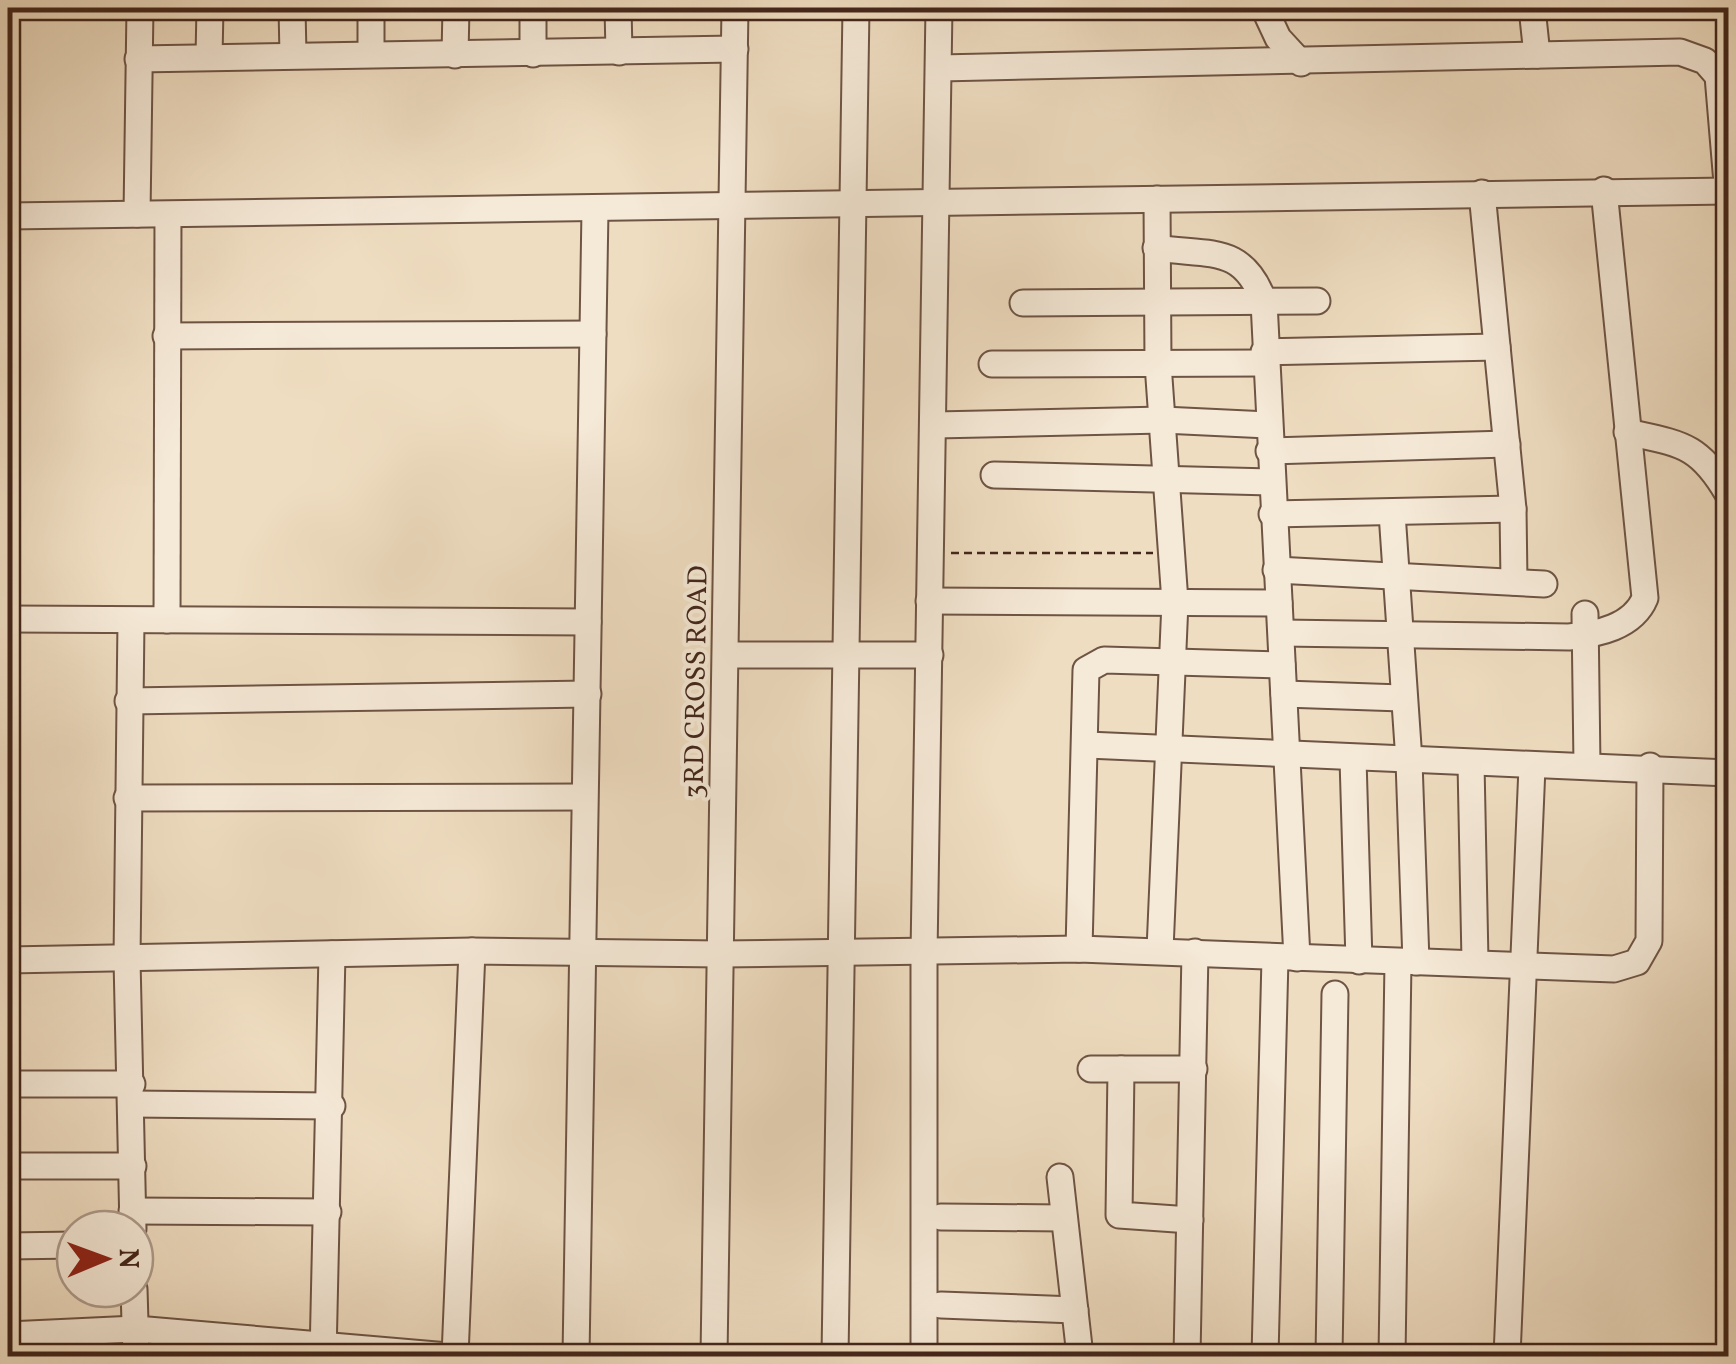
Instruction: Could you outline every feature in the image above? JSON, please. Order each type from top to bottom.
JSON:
[{"type":"street","points":[[137,214],[140,8]]},
{"type":"street","points":[[210,8],[210,57]]},
{"type":"street","points":[[292,8],[293,55]]},
{"type":"street","points":[[371,8],[371,53]]},
{"type":"street","points":[[455,56],[456,8]]},
{"type":"street","points":[[532,54],[533,8]]},
{"type":"street","points":[[618,8],[619,52]]},
{"type":"street","name":"3RD CROSS ROAD","points":[[714,1356],[736,8]]},
{"type":"street","points":[[835,1356],[856,8]]},
{"type":"street","points":[[924,1356],[924,954],[939,8]]},
{"type":"street","points":[[1264,8],[1278,38],[1301,64]]},
{"type":"street","points":[[1532,8],[1537,55]]},
{"type":"street","points":[[138,58],[735,50]]},
{"type":"street","points":[[8,216],[853,206],[1604,190],[1728,192],[1718,76],[1705,61],[1680,52],[1301,64],[1130,62],[940,68]]},
{"type":"street","points":[[1282,633],[1400,634],[1628,620],[1645,598],[1604,190]]},
{"type":"street","points":[[1482,192],[1513,509],[1514,582]]},
{"type":"street","points":[[1156,199],[1158,364],[1174,602],[1165,748],[1160,950]]},
{"type":"street","points":[[576,1356],[595,210]]},
{"type":"street","points":[[167,620],[168,215]]},
{"type":"street","points":[[1156,248],[1240,261],[1254,276],[1264,302],[1272,514],[1289,756],[1286,958],[1265,1356]]},
{"type":"street","points":[[1023,304],[1317,302]]},
{"type":"street","points":[[166,336],[593,334]]},
{"type":"street","points":[[992,364],[1158,364],[1497,347]]},
{"type":"street","points":[[935,425],[1163,420],[1269,438],[1507,444]]},
{"type":"street","points":[[1626,432],[1685,444],[1703,456],[1728,494]]},
{"type":"street","points":[[994,475],[1271,482]]},
{"type":"street","points":[[1272,514],[1513,509]]},
{"type":"street","points":[[1392,513],[1409,761],[1407,962],[1392,1356]]},
{"type":"street","points":[[1276,570],[1544,584]]},
{"type":"street","points":[[929,601],[1280,602]]},
{"type":"street","points":[[8,619],[588,622]]},
{"type":"street","points":[[131,621],[126,798],[133,1209]]},
{"type":"street","points":[[1586,624],[1587,765]]},
{"type":"street","points":[[728,655],[930,655]]},
{"type":"street","points":[[1079,949],[1087,745],[1084,679],[1090,665],[1104,660],[1282,666]]},
{"type":"street","points":[[128,701],[588,694]]},
{"type":"street","points":[[1284,694],[1402,698]]},
{"type":"street","points":[[1087,745],[1532,767],[1650,766],[1728,773]]},
{"type":"street","points":[[1352,759],[1359,961]]},
{"type":"street","points":[[1472,764],[1474,961]]},
{"type":"street","points":[[8,960],[472,952],[924,954],[1079,949],[1359,961],[1526,962],[1614,969],[1638,962],[1649,942],[1650,766]]},
{"type":"street","points":[[1507,1356],[1532,767]]},
{"type":"street","points":[[126,798],[584,797]]},
{"type":"street","points":[[8,1336],[43,1346],[136,1330],[323,1350],[451,1356],[472,952]]},
{"type":"street","points":[[1187,1356],[1194,952]]},
{"type":"street","points":[[323,1350],[332,1106],[332,954]]},
{"type":"street","points":[[1328,1356],[1335,994]]},
{"type":"street","points":[[1121,1069],[1118,1215],[1190,1220]]},
{"type":"street","points":[[1091,1070],[1194,1069]]},
{"type":"street","points":[[8,1084],[332,1106]]},
{"type":"street","points":[[8,1166],[133,1166]]},
{"type":"street","points":[[1060,1177],[1080,1356]]},
{"type":"street","points":[[155,1219],[328,1212]]},
{"type":"street","points":[[940,1217],[1064,1218]]},
{"type":"street","points":[[8,1246],[55,1245]]},
{"type":"street","points":[[941,1305],[1075,1310]]},
{"type":"street","points":[[135,1309],[136,1356]]},
{"type":"path","points":[[933,554],[1169,554]]}]
